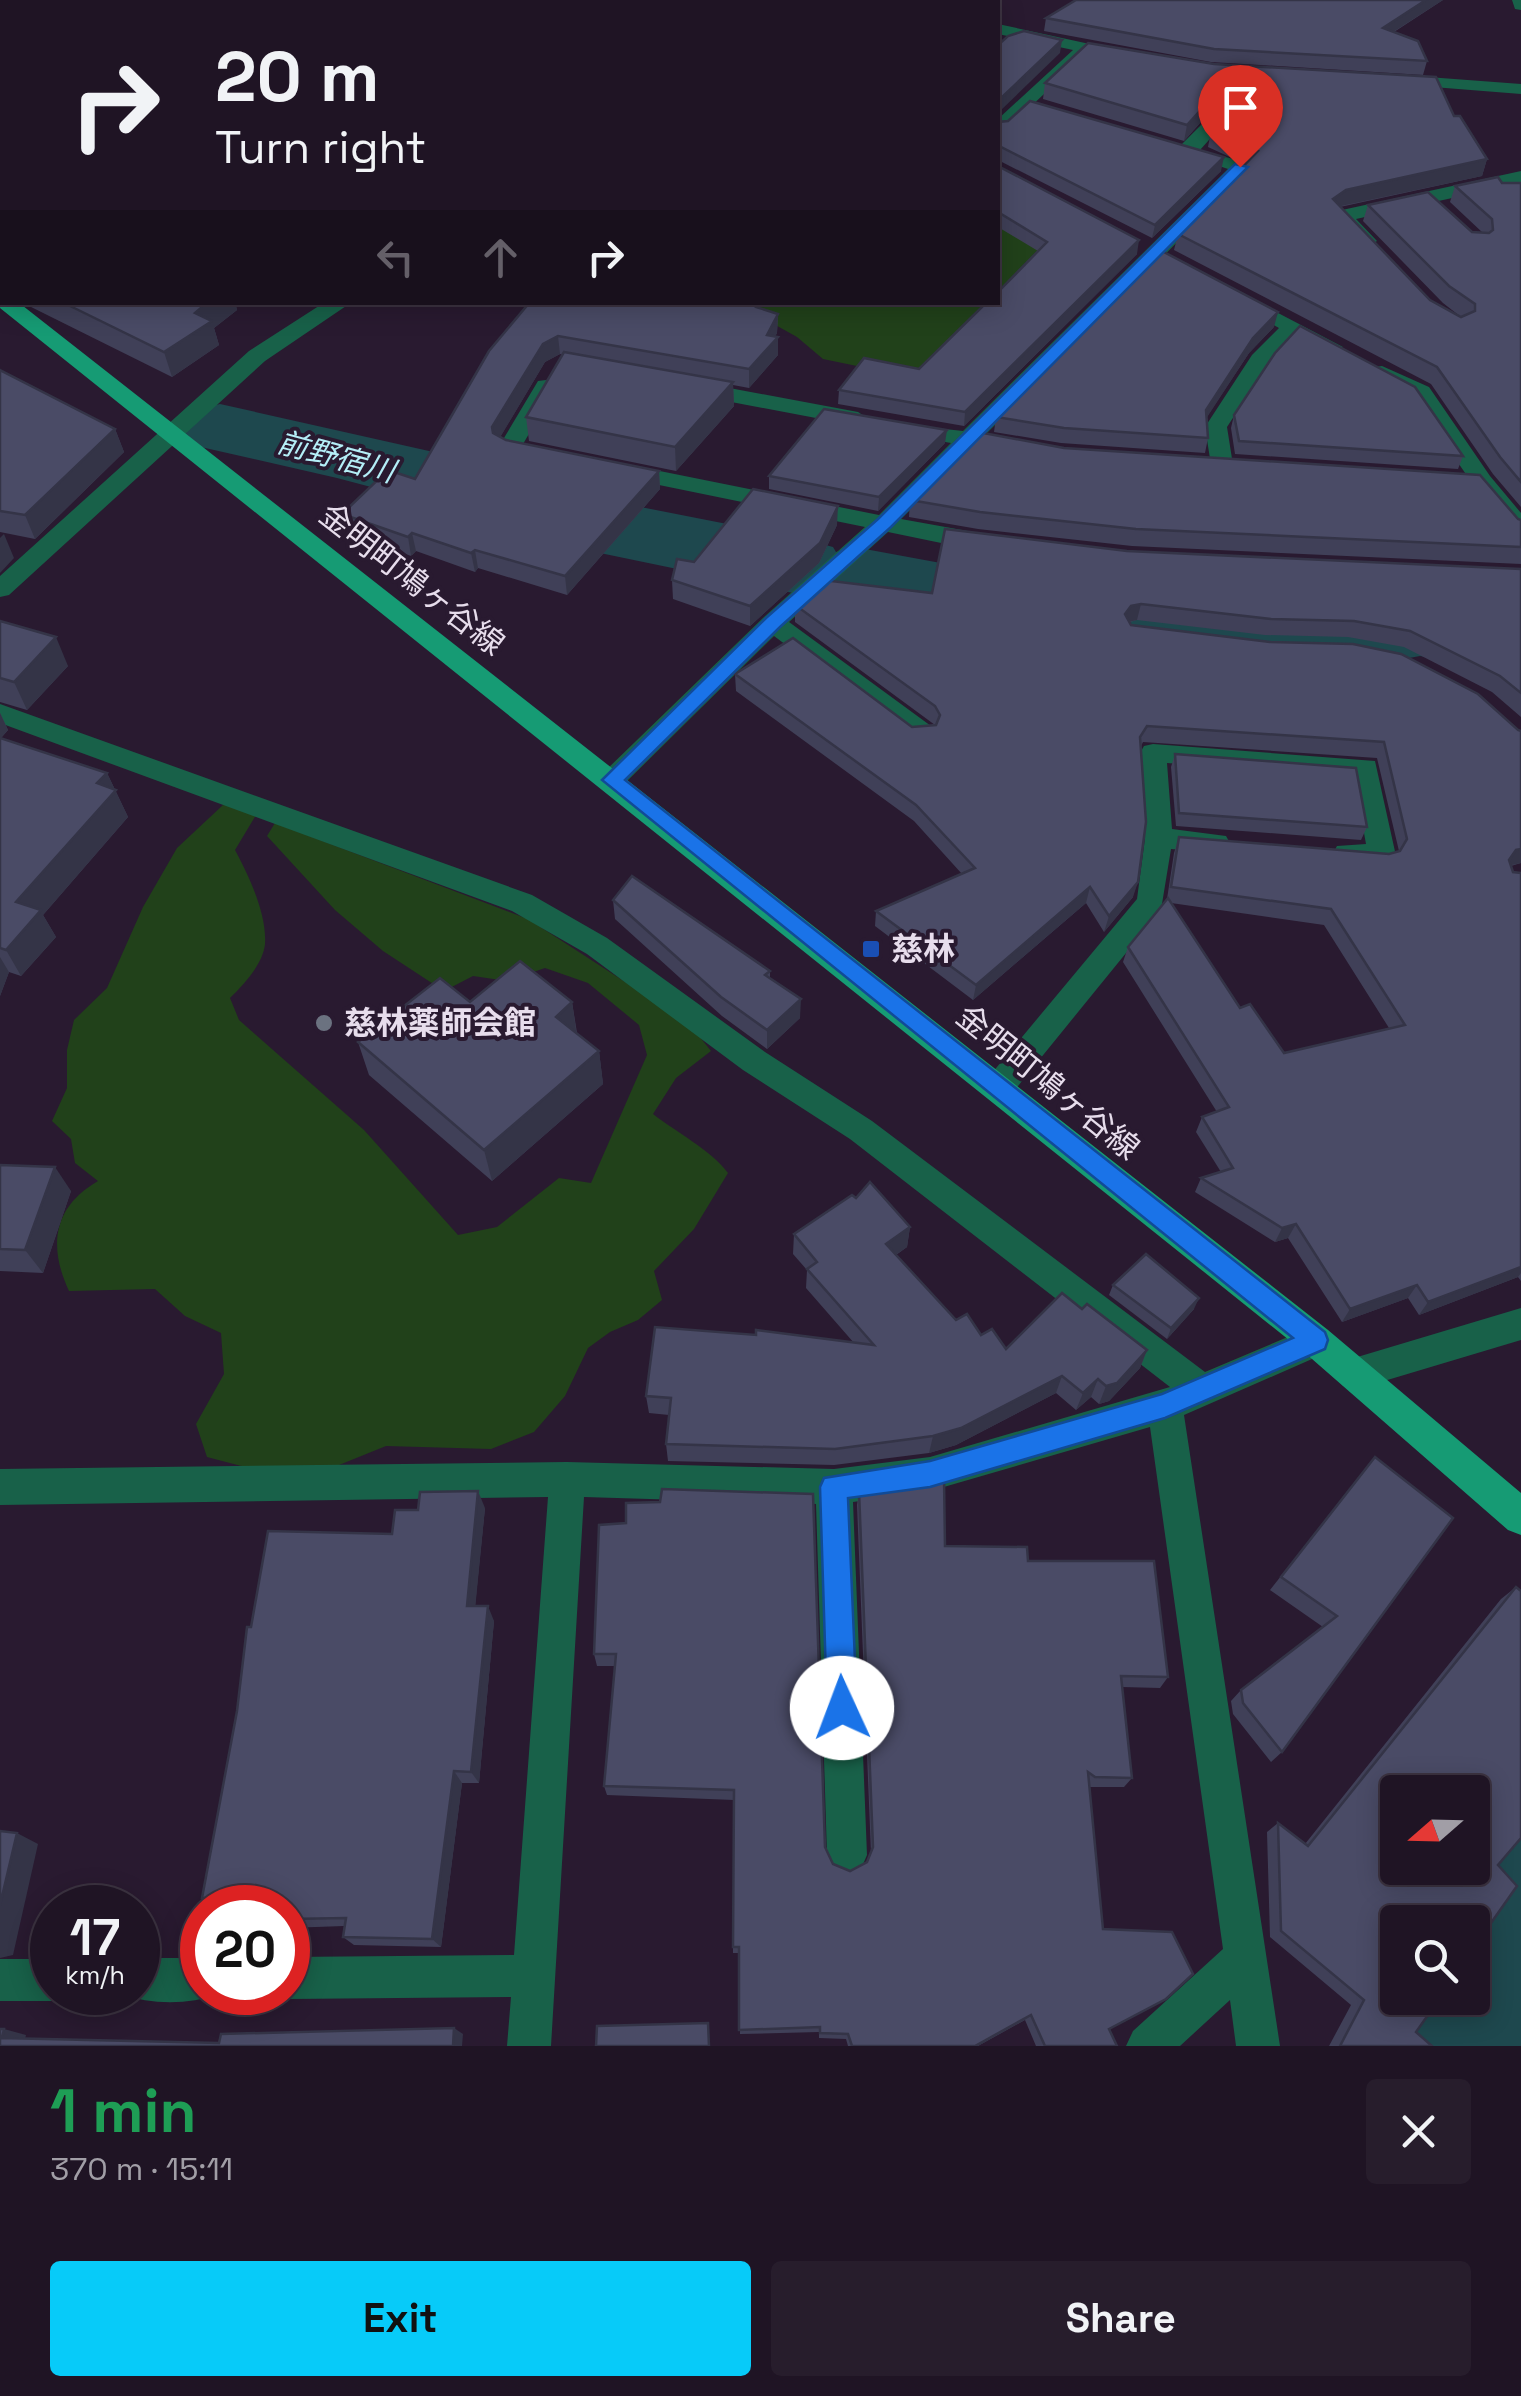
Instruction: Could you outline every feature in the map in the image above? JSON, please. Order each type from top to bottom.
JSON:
[{"type":"main road","name":"金明町鳩ヶ谷線","points":[[8,305],[1316,1340],[1521,1517]]},
{"type":"street","points":[[1000,45],[1049,17]]},
{"type":"street","points":[[1000,29],[1136,58]]},
{"type":"street","points":[[1000,127],[1035,106],[1080,49]]},
{"type":"street","points":[[1384,80],[1521,89]]},
{"type":"street","points":[[612,780],[773,622],[884,523],[1240,167],[1179,150],[1234,103]]},
{"type":"street","points":[[1381,256],[1342,216],[1521,178]]},
{"type":"street","points":[[1428,198],[1452,220]]},
{"type":"street","points":[[1223,290],[1420,392],[1500,492],[1521,528]]},
{"type":"street","points":[[0,589],[304,311],[329,305]]},
{"type":"street","points":[[1222,465],[1216,427],[1260,360],[1292,326]]},
{"type":"street","points":[[560,364],[509,448],[565,459]]},
{"type":"street","points":[[675,385],[1042,451]]},
{"type":"street","points":[[603,466],[884,523],[1001,542]]},
{"type":"street","points":[[1445,479],[1500,492]]},
{"type":"street","points":[[14,546],[40,552]]},
{"type":"street","points":[[773,622],[922,733]]},
{"type":"street","points":[[0,713],[522,903],[597,946],[754,1061],[861,1130],[1201,1390]]},
{"type":"street","points":[[998,1088],[1151,902],[1160,838],[1153,753],[1366,768],[1382,856],[1326,852]]},
{"type":"street","points":[[1160,838],[1252,846]]},
{"type":"street","points":[[1354,1374],[1521,1324]]},
{"type":"street","points":[[0,1487],[567,1479],[834,1487],[930,1474],[1165,1406],[1316,1340]]},
{"type":"street","points":[[1165,1406],[1258,2046]]},
{"type":"street","points":[[529,2046],[567,1479]]},
{"type":"street","points":[[834,1487],[847,1855]]},
{"type":"street","points":[[1148,2046],[1245,1958]]},
{"type":"street","points":[[310,1978],[532,1976]]},
{"type":"street","points":[[0,1980],[30,1980]]},
{"type":"green space","points":[[1000,225],[1045,244],[1000,291]]},
{"type":"green space","points":[[740,305],[986,305],[915,378],[823,359],[797,337]]},
{"type":"green space","points":[[223,805],[238,806],[256,815],[235,850],[256,896],[265,932],[261,959],[230,998],[239,1020],[364,1130],[458,1235],[497,1227],[559,1178],[591,1183],[647,1055],[639,1025],[588,983],[545,968],[507,981],[473,976],[444,991],[383,951],[335,910],[267,836],[275,823],[528,919],[639,991],[699,1036],[711,1051],[676,1078],[653,1114],[703,1149],[728,1173],[694,1229],[654,1271],[662,1300],[638,1320],[610,1332],[588,1348],[565,1396],[534,1432],[491,1449],[386,1446],[339,1465],[249,1468],[207,1457],[196,1424],[224,1374],[221,1333],[185,1316],[155,1289],[69,1291],[58,1258],[59,1229],[72,1203],[98,1181],[75,1163],[71,1139],[52,1121],[67,1088],[67,1050],[74,1020],[107,988],[143,907],[177,848]]},
{"type":"building","points":[[1076,0],[1426,0],[1383,28],[1418,41],[1427,61],[1214,49],[1046,18]]},
{"type":"building","points":[[1024,31],[1062,40],[1000,99],[1000,43]]},
{"type":"building","points":[[1088,43],[1214,64],[1436,77],[1454,116],[1460,116],[1487,159],[1346,190],[1333,199],[1430,300],[1461,317],[1475,311],[1475,304],[1449,286],[1368,205],[1428,192],[1472,232],[1489,233],[1493,230],[1492,219],[1455,186],[1498,177],[1502,183],[1521,183],[1521,482],[1437,367],[1178,234],[1258,151],[1211,131],[1245,94],[1245,80],[1228,80],[1187,125],[1045,83]]},
{"type":"building","points":[[1030,101],[1224,157],[1155,225],[1000,147],[1000,122],[1008,121]]},
{"type":"building","points":[[1000,167],[1139,240],[965,412],[839,390],[864,358],[919,369],[984,305],[1000,305],[1000,290],[1047,242],[1000,213]]},
{"type":"building","points":[[1162,251],[1278,312],[1253,338],[1206,410],[1208,438],[1064,428],[996,417]]},
{"type":"building","points":[[68,305],[204,305],[195,313],[212,321],[164,352]]},
{"type":"building","points":[[527,305],[757,305],[778,314],[767,335],[778,337],[749,369],[558,336],[543,344],[492,427],[493,433],[506,440],[659,471],[565,576],[475,550],[471,553],[412,533],[408,537],[342,514],[388,470],[415,479],[489,351]]},
{"type":"building","points":[[1300,326],[1415,387],[1463,456],[1239,441],[1234,415],[1275,353]]},
{"type":"building","points":[[564,352],[733,382],[675,447],[526,417]]},
{"type":"building","points":[[0,370],[115,429],[25,515],[0,511]]},
{"type":"building","points":[[824,409],[947,430],[879,497],[769,476]]},
{"type":"building","points":[[978,432],[1064,448],[1480,475],[1521,520],[1521,547],[1136,529],[910,500]]},
{"type":"building","points":[[753,489],[838,506],[820,543],[750,606],[672,580],[677,559],[694,562]]},
{"type":"building","points":[[945,529],[1127,551],[1521,569],[1521,693],[1500,676],[1410,631],[1354,621],[1271,619],[1141,604],[1131,606],[1125,614],[1131,625],[1270,642],[1353,644],[1401,654],[1478,694],[1521,731],[1521,849],[1509,860],[1513,872],[1521,873],[1521,1267],[1428,1302],[1417,1285],[1350,1309],[1296,1224],[1282,1228],[1201,1178],[1233,1168],[1202,1117],[1229,1107],[1128,947],[1168,898],[1240,1008],[1250,1004],[1284,1053],[1405,1025],[1331,909],[1171,887],[1179,837],[1389,854],[1400,851],[1407,839],[1384,742],[1147,726],[1140,737],[1146,822],[1138,882],[1109,916],[1090,887],[976,985],[876,911],[975,868],[916,805],[735,674],[793,638],[912,727],[936,725],[940,715],[935,706],[795,605],[823,580],[932,593]]},
{"type":"building","points":[[0,621],[56,637],[14,682],[0,678]]},
{"type":"building","points":[[0,738],[107,773],[97,783],[116,790],[16,902],[41,910],[6,950],[0,948]]},
{"type":"building","points":[[1175,754],[1356,768],[1367,827],[1179,813]]},
{"type":"building","points":[[632,876],[770,971],[765,975],[801,999],[767,1030],[721,997],[613,900]]},
{"type":"building","points":[[520,961],[572,1002],[556,1017],[599,1051],[484,1150],[358,1042],[440,978],[470,1002]]},
{"type":"building","points":[[0,1165],[55,1167],[25,1250],[0,1249]]},
{"type":"building","points":[[870,1182],[910,1227],[886,1244],[956,1320],[967,1314],[981,1335],[992,1329],[1006,1349],[1062,1293],[1082,1309],[1087,1304],[1147,1350],[1117,1383],[1106,1386],[1098,1379],[1083,1393],[1062,1376],[961,1428],[933,1436],[835,1449],[666,1444],[671,1398],[646,1396],[655,1327],[756,1335],[756,1330],[874,1345],[807,1269],[817,1262],[794,1234],[852,1195],[856,1198]]},
{"type":"building","points":[[1146,1254],[1199,1298],[1171,1328],[1113,1285]]},
{"type":"building","points":[[1375,1457],[1453,1518],[1282,1752],[1243,1703],[1241,1690],[1337,1616],[1281,1577]]},
{"type":"building","points":[[944,1478],[945,1546],[1027,1547],[1028,1561],[1154,1561],[1168,1677],[1121,1676],[1132,1778],[1095,1777],[1088,1772],[1103,1929],[1172,1932],[1193,1974],[1166,1999],[1109,2029],[1117,2046],[1045,2046],[1031,2015],[975,2046],[852,2046],[848,2034],[820,2033],[820,2027],[739,2030],[739,1947],[733,1947],[734,1790],[604,1786],[616,1654],[594,1654],[599,1525],[626,1523],[626,1503],[660,1502],[662,1489],[813,1494],[825,1847],[833,1864],[850,1871],[867,1862],[873,1847],[859,1491]]},
{"type":"building","points":[[478,1491],[467,1606],[488,1606],[471,1772],[454,1771],[432,1939],[343,1937],[346,1918],[310,1919],[310,1885],[204,1885],[237,1711],[247,1627],[251,1627],[268,1531],[392,1534],[395,1510],[418,1510],[420,1492]]},
{"type":"building","points":[[1516,1587],[1521,1591],[1521,1838],[1498,1865],[1517,1886],[1490,1924],[1490,1905],[1380,1905],[1380,2015],[1428,2015],[1416,2032],[1432,2046],[1340,2046],[1364,2000],[1281,1931],[1278,1823],[1308,1846]]},
{"type":"building","points":[[0,1831],[17,1833],[0,1905]]},
{"type":"building","points":[[708,2023],[709,2046],[596,2046],[597,2026]]},
{"type":"building","points":[[454,2028],[453,2046],[0,2046],[0,2029],[4,2029],[2,2038],[219,2043],[221,2034]]},
{"type":"waterway","name":"前野宿川","points":[[220,428],[346,455],[400,469],[432,485],[600,526],[803,567]]},
{"type":"waterway","name":"前野宿川","points":[[854,575],[1066,615],[1334,632],[1382,633],[1420,626],[1521,641]]},
{"type":"waterway","points":[[1453,2046],[1501,1929],[1521,1897]]},
{"type":"place","name":"慈林","points":[[871,949]]},
{"type":"place","name":"慈林薬師会館","points":[[324,1023]]},
{"type":"route","points":[[842,1708],[834,1487],[930,1474],[1165,1406],[1316,1340],[612,780],[773,622],[884,523],[1240,167]]}]
